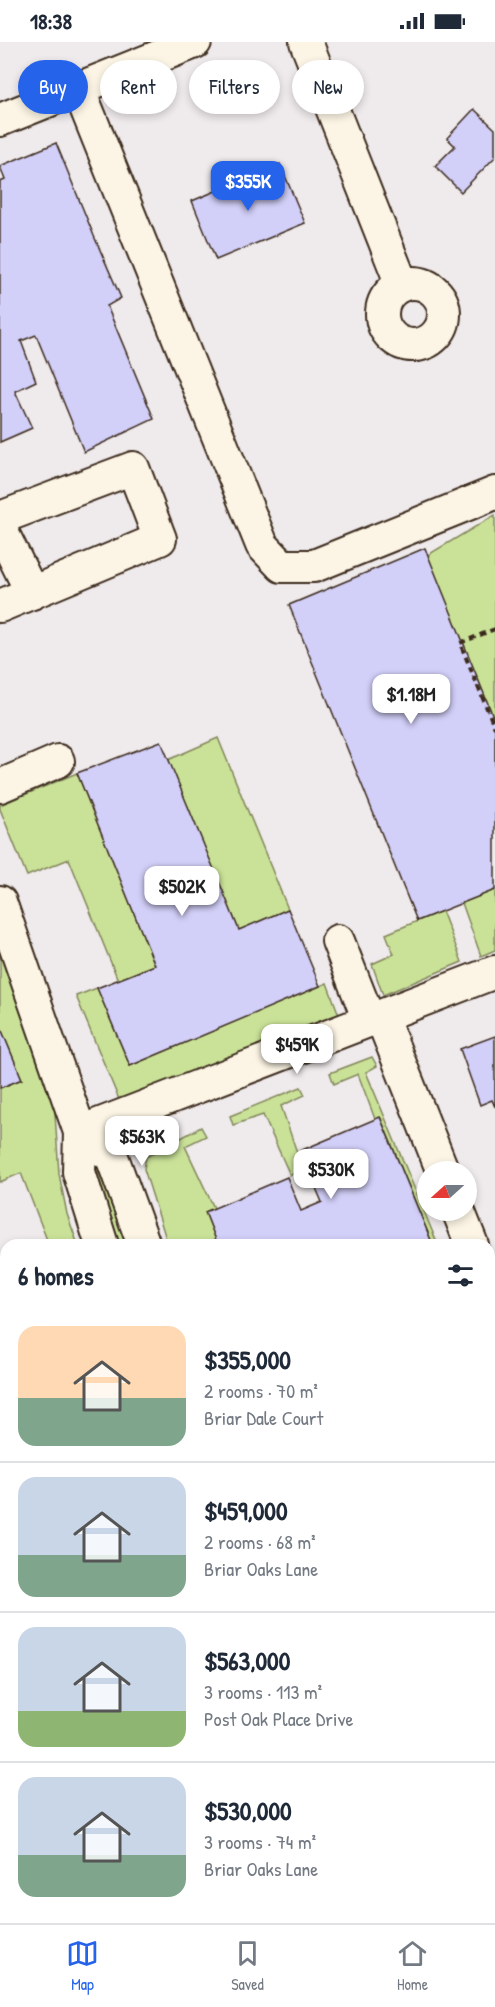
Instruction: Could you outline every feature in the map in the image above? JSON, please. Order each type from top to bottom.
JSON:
[{"type":"street","points":[[88,86],[195,42]]},
{"type":"street","points":[[306,42],[402,285]]},
{"type":"street","points":[[88,112],[262,544],[282,566],[314,566],[495,493]]},
{"type":"street","points":[[0,120],[18,113]]},
{"type":"street","points":[[0,518],[133,468],[160,539],[0,606]]},
{"type":"street","points":[[0,528],[32,593]]},
{"type":"street","points":[[0,786],[58,761]]},
{"type":"street","points":[[0,902],[80,1132],[79,1172],[100,1239]]},
{"type":"street","points":[[338,941],[438,1161]]},
{"type":"street","points":[[80,1132],[495,972]]},
{"type":"street","points":[[80,1132],[112,1157],[142,1239]]},
{"type":"street","points":[[462,1221],[470,1239]]},
{"type":"path","points":[[495,629],[460,643],[495,728]]},
{"type":"green space","points":[[495,515],[495,762],[416,562]]},
{"type":"green space","points":[[218,738],[288,909],[239,930],[168,760]]},
{"type":"green space","points":[[77,773],[155,965],[118,980],[69,859],[27,876],[0,809],[0,805]]},
{"type":"green space","points":[[495,890],[495,950],[481,956],[462,903]]},
{"type":"green space","points":[[442,911],[462,962],[383,995],[372,964],[394,954],[386,934]]},
{"type":"green space","points":[[0,948],[54,1099],[59,1174],[67,1214],[76,1239],[47,1239],[21,1173],[0,1182],[0,1088],[22,1079],[0,1026]]},
{"type":"green space","points":[[327,983],[339,1015],[120,1102],[76,996],[97,988],[130,1066]]},
{"type":"green space","points":[[372,1057],[377,1066],[366,1072],[417,1195],[417,1206],[381,1118],[375,1119],[358,1074],[334,1084],[330,1073]]},
{"type":"green space","points":[[301,1087],[305,1095],[281,1106],[303,1170],[290,1175],[263,1115],[233,1125],[230,1116]]},
{"type":"green space","points":[[201,1127],[206,1136],[185,1146],[214,1208],[205,1212],[216,1239],[166,1239],[144,1169],[146,1157]]},
{"type":"green space","points":[[106,1157],[136,1239],[108,1239],[94,1161]]},
{"type":"green space","points":[[423,1221],[428,1221],[436,1239],[431,1239]]},
{"type":"building","points":[[474,109],[495,129],[495,157],[461,192],[435,166],[455,146],[447,138]]},
{"type":"building","points":[[56,143],[121,298],[107,306],[154,419],[84,452],[36,335],[21,341],[36,381],[15,391],[32,428],[0,442],[0,182],[5,180],[0,166]]},
{"type":"building","points":[[280,164],[305,223],[216,260],[192,201]]},
{"type":"building","points":[[425,548],[495,721],[495,890],[417,921],[289,605]]},
{"type":"building","points":[[161,741],[239,930],[288,909],[320,986],[130,1066],[97,988],[155,965],[77,773]]},
{"type":"building","points":[[0,1026],[22,1079],[0,1088]]},
{"type":"building","points":[[495,1036],[495,1107],[492,1100],[480,1105],[460,1049]]},
{"type":"building","points":[[380,1117],[417,1206],[417,1221],[423,1221],[431,1239],[216,1239],[205,1212],[287,1177],[301,1211],[322,1202],[300,1151]]}]
